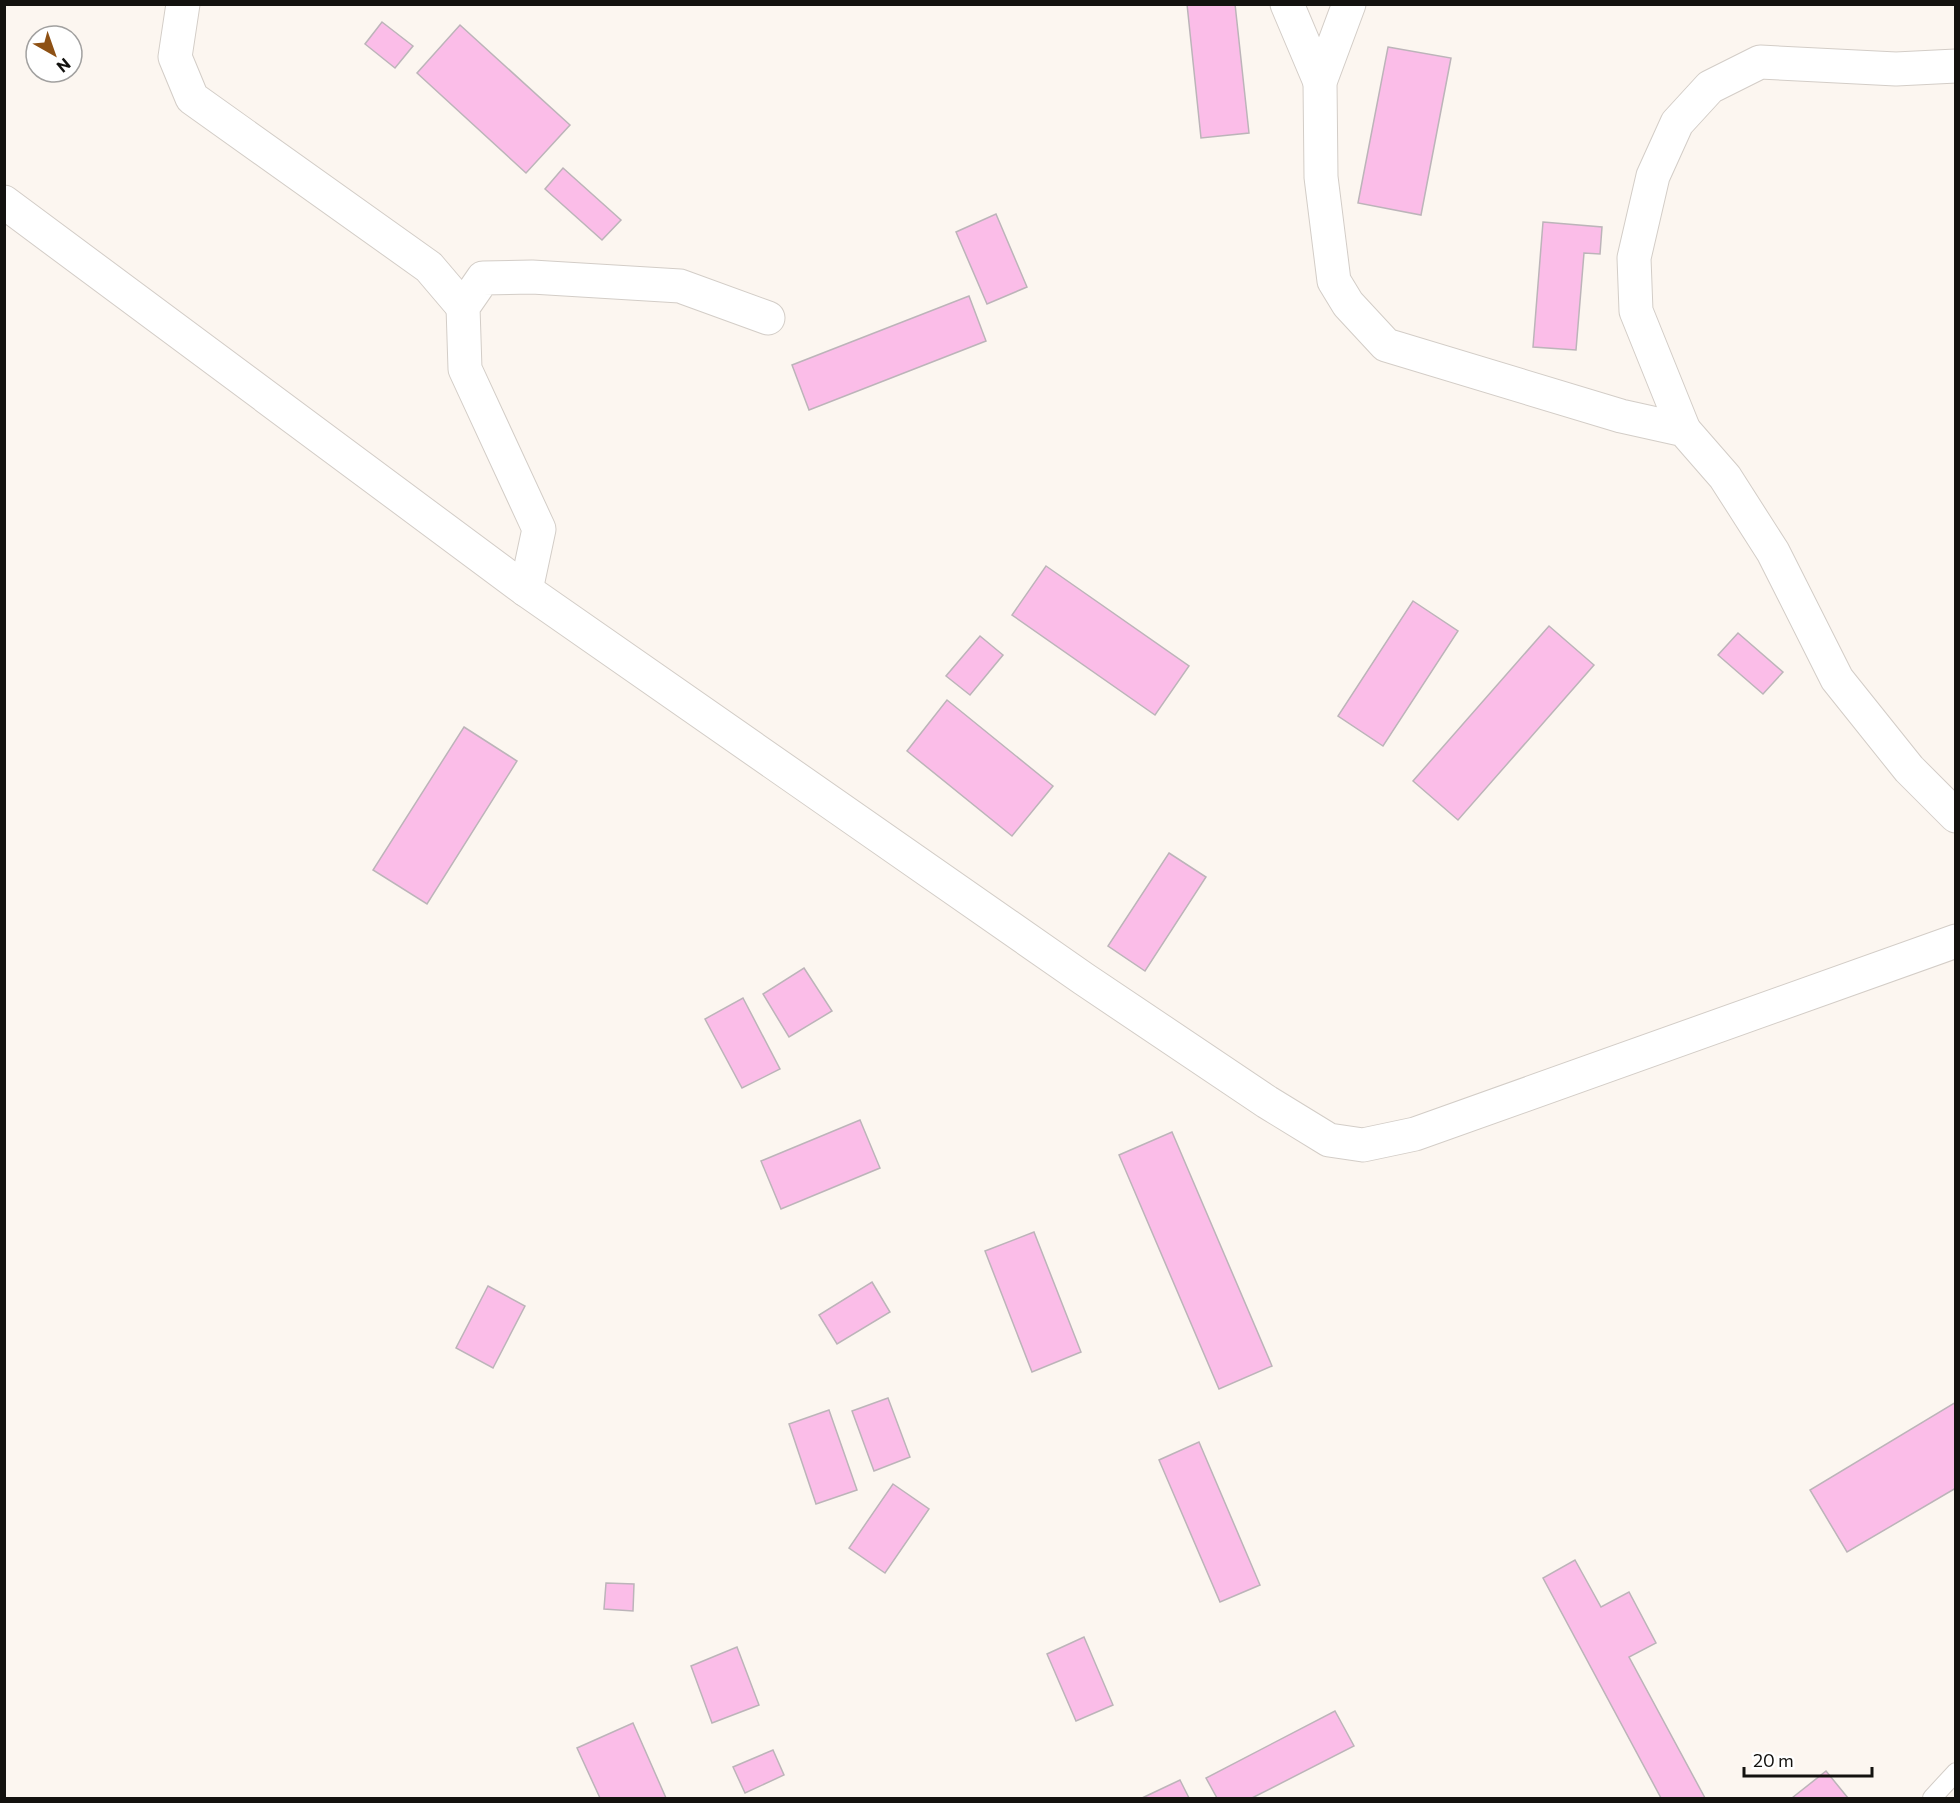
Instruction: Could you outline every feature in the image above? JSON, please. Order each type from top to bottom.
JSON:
[{"type":"street","points":[[183,4],[175,57],[192,98],[429,267],[463,307]]},
{"type":"street","points":[[1287,4],[1320,82]]},
{"type":"street","points":[[1349,4],[1320,82],[1321,177],[1334,281],[1348,304],[1386,345],[1621,416],[1684,430]]},
{"type":"street","points":[[1956,66],[1896,69],[1760,62],[1710,87],[1677,123],[1653,176],[1634,258],[1636,311],[1684,430],[1725,477],[1773,552],[1837,679],[1909,769],[1956,816]]},
{"type":"street","points":[[4,202],[526,590],[1074,972],[1267,1102],[1329,1140],[1363,1145],[1415,1134],[1956,941]]},
{"type":"street","points":[[526,590],[539,529],[465,369],[463,307],[483,278],[532,277],[680,286],[768,318]]},
{"type":"lane","points":[[1932,1798],[1956,1772]]},
{"type":"building","points":[[1187,4],[1235,4],[1249,133],[1201,138]]},
{"type":"building","points":[[382,22],[413,46],[395,68],[365,44]]},
{"type":"building","points":[[460,25],[570,125],[526,173],[417,73]]},
{"type":"building","points":[[1388,47],[1451,58],[1421,215],[1358,203]]},
{"type":"building","points":[[563,168],[621,220],[602,240],[545,189]]},
{"type":"building","points":[[996,214],[1027,287],[987,304],[956,232]]},
{"type":"building","points":[[1543,222],[1602,227],[1600,254],[1584,253],[1576,350],[1533,347]]},
{"type":"building","points":[[969,296],[986,341],[809,410],[792,365]]},
{"type":"building","points":[[1046,566],[1189,666],[1155,715],[1012,615]]},
{"type":"building","points":[[1413,601],[1458,631],[1383,746],[1338,716]]},
{"type":"building","points":[[1549,626],[1594,665],[1458,820],[1413,781]]},
{"type":"building","points":[[1738,633],[1783,672],[1763,694],[1718,655]]},
{"type":"building","points":[[980,636],[1003,655],[970,695],[946,676]]},
{"type":"building","points":[[947,700],[1053,786],[1012,836],[907,751]]},
{"type":"building","points":[[464,727],[517,761],[427,904],[373,870]]},
{"type":"building","points":[[1169,853],[1206,877],[1145,971],[1108,946]]},
{"type":"building","points":[[804,968],[832,1011],[789,1037],[763,994]]},
{"type":"building","points":[[743,998],[780,1069],[742,1088],[705,1019]]},
{"type":"building","points":[[860,1120],[880,1168],[781,1209],[761,1161]]},
{"type":"building","points":[[1172,1132],[1272,1366],[1219,1389],[1119,1155]]},
{"type":"building","points":[[1034,1232],[1081,1352],[1032,1372],[985,1251]]},
{"type":"building","points":[[872,1282],[890,1312],[837,1344],[819,1315]]},
{"type":"building","points":[[488,1286],[525,1306],[493,1368],[456,1348]]},
{"type":"building","points":[[888,1398],[910,1457],[874,1471],[852,1411]]},
{"type":"building","points":[[1956,1402],[1956,1488],[1847,1552],[1810,1490]]},
{"type":"building","points":[[829,1410],[857,1490],[816,1504],[789,1424]]},
{"type":"building","points":[[1199,1442],[1260,1585],[1220,1602],[1159,1460]]},
{"type":"building","points":[[893,1484],[929,1509],[885,1573],[849,1548]]},
{"type":"building","points":[[1575,1560],[1601,1607],[1629,1592],[1656,1643],[1629,1657],[1705,1798],[1661,1798],[1543,1578]]},
{"type":"building","points":[[606,1583],[634,1584],[633,1611],[604,1609]]},
{"type":"building","points":[[1084,1637],[1113,1705],[1076,1721],[1047,1654]]},
{"type":"building","points":[[737,1647],[759,1705],[712,1723],[691,1666]]},
{"type":"building","points":[[1335,1711],[1354,1746],[1252,1798],[1217,1798],[1206,1778]]},
{"type":"building","points":[[633,1723],[666,1798],[600,1798],[577,1748]]},
{"type":"building","points":[[773,1750],[784,1775],[745,1793],[733,1767]]},
{"type":"building","points":[[1826,1771],[1848,1798],[1792,1798]]},
{"type":"building","points":[[1180,1780],[1189,1798],[1142,1798]]}]
